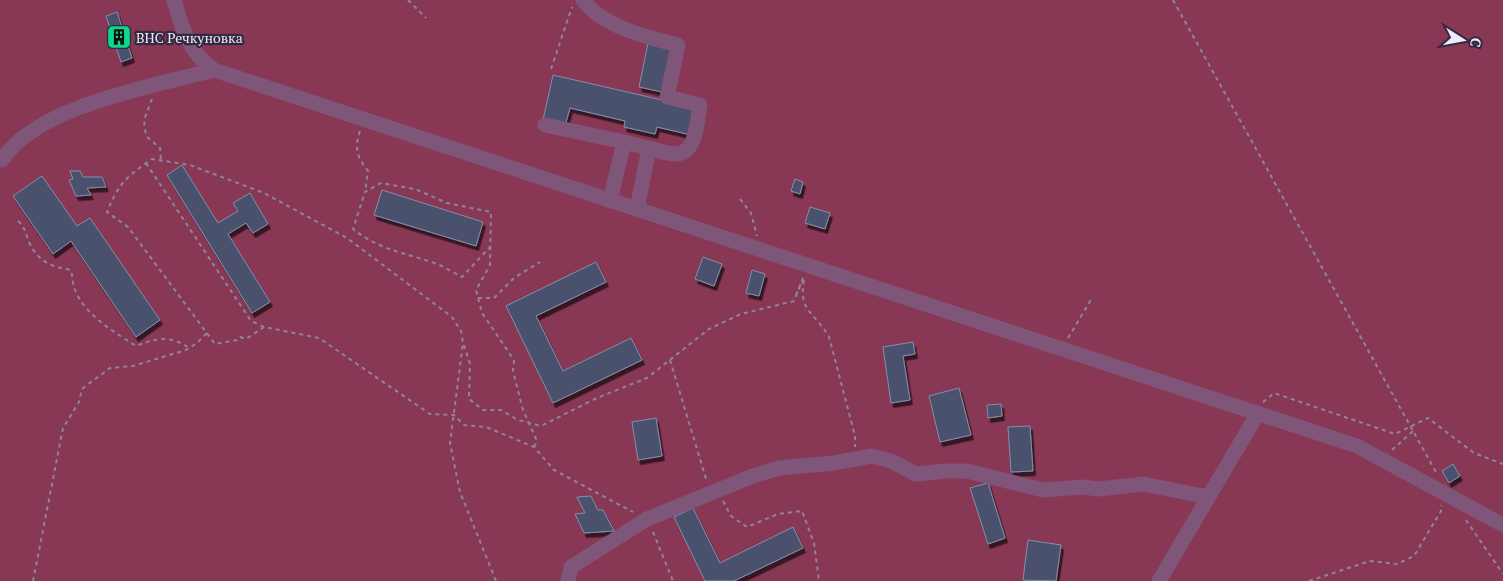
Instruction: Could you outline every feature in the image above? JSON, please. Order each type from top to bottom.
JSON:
[{"type":"street","points":[[174,0],[189,45],[200,61],[214,70],[760,250],[807,270],[1066,350],[1357,446],[1503,525]]},
{"type":"street","points":[[545,125],[676,154],[684,152],[694,139],[700,105],[668,97],[678,45],[640,35],[608,20],[583,0]]},
{"type":"street","points":[[2,160],[11,146],[45,123],[87,104],[214,70]]},
{"type":"street","points":[[610,201],[624,142]]},
{"type":"street","points":[[637,209],[649,148]]},
{"type":"street","points":[[1159,581],[1255,412]]},
{"type":"street","points":[[568,581],[571,567],[647,519],[779,468],[872,456],[891,461],[916,474],[946,470],[982,473],[1043,490],[1083,487],[1099,489],[1143,484],[1208,497]]},
{"type":"path","points":[[408,0],[426,18]]},
{"type":"path","points":[[551,69],[567,15],[575,0]]},
{"type":"path","points":[[1172,0],[1413,431],[1444,493],[1441,511],[1414,556],[1397,564],[1370,561],[1309,581]]},
{"type":"path","points":[[157,85],[144,120],[146,136],[160,148],[161,160]]},
{"type":"path","points":[[364,120],[356,143],[359,159],[368,171],[365,192],[353,229],[368,240],[399,254],[437,264],[462,277],[491,246]]},
{"type":"path","points":[[264,327],[246,339],[240,337],[237,340],[233,339],[215,344],[128,227],[107,212],[116,189],[127,176],[152,159],[190,165],[264,193],[346,238],[452,317],[461,331],[470,364],[469,399],[483,410],[501,410],[541,426],[597,398],[647,378],[709,329],[741,314],[794,300],[807,270]]},
{"type":"path","points":[[146,163],[251,322],[264,327],[319,338],[430,414],[454,415],[464,425],[486,426],[534,447],[554,470],[647,519],[673,581]]},
{"type":"path","points":[[365,192],[380,183],[415,189],[447,203],[491,212],[490,265],[476,290],[482,313],[514,360],[513,371],[528,422],[537,441],[534,447]]},
{"type":"path","points":[[740,199],[751,213],[760,250]]},
{"type":"path","points":[[18,221],[23,226],[30,244],[49,266],[71,270],[74,290],[90,312],[122,337],[136,346],[156,338],[178,339],[189,348]]},
{"type":"path","points":[[478,298],[494,298],[514,278],[540,262]]},
{"type":"path","points":[[796,295],[807,270]]},
{"type":"path","points":[[807,270],[801,295],[804,306],[822,324],[829,337],[855,436],[856,455],[858,458]]},
{"type":"path","points":[[1066,350],[1071,330],[1092,298]]},
{"type":"path","points":[[33,581],[64,428],[79,402],[82,390],[110,368],[133,366],[189,348],[207,333]]},
{"type":"path","points":[[463,343],[450,443],[460,492],[496,581]]},
{"type":"path","points":[[670,360],[714,492],[731,516],[746,527],[778,514],[802,511],[814,543],[819,581]]},
{"type":"path","points":[[1255,412],[1274,393],[1395,434],[1428,418],[1474,454],[1503,464]]},
{"type":"path","points":[[1382,459],[1413,431]]},
{"type":"path","points":[[1466,520],[1503,574]]},
{"type":"shaded area","points":[[0,0],[1503,0],[1503,581],[0,581]]},
{"type":"building","name":"ВНС Речкуновка","points":[[117,12],[132,58],[121,62],[106,16]]},
{"type":"building","points":[[648,43],[677,49],[667,93],[639,87]]},
{"type":"building","points":[[553,75],[697,108],[691,135],[657,127],[655,134],[624,127],[625,121],[570,108],[565,126],[543,120]]},
{"type":"building","points":[[182,165],[218,223],[238,211],[233,203],[250,193],[268,224],[253,233],[246,223],[228,234],[270,302],[252,313],[167,175]]},
{"type":"building","points":[[70,171],[80,171],[83,177],[102,177],[106,187],[87,188],[91,195],[76,196],[69,180],[73,179]]},
{"type":"building","points":[[42,176],[77,226],[90,218],[160,320],[136,337],[71,241],[53,254],[13,196]]},
{"type":"building","points":[[795,179],[803,182],[800,194],[791,191]]},
{"type":"building","points":[[382,190],[483,222],[476,246],[374,215]]},
{"type":"building","points":[[810,207],[830,213],[825,229],[805,223]]},
{"type":"building","points":[[703,257],[722,264],[714,286],[695,279]]},
{"type":"building","points":[[596,262],[606,282],[536,316],[563,371],[631,338],[642,360],[553,403],[506,306]]},
{"type":"building","points":[[752,270],[765,274],[759,296],[746,293]]},
{"type":"building","points":[[913,342],[915,354],[903,356],[910,400],[891,403],[883,347]]},
{"type":"building","points":[[959,388],[971,435],[940,442],[929,396]]},
{"type":"building","points":[[1001,404],[1002,416],[988,418],[987,405]]},
{"type":"building","points":[[656,418],[662,456],[638,460],[632,422]]},
{"type":"building","points":[[1030,426],[1033,471],[1011,472],[1008,427]]},
{"type":"building","points":[[1453,464],[1460,476],[1449,483],[1442,471]]},
{"type":"building","points":[[988,483],[1005,538],[988,544],[970,488]]},
{"type":"building","points":[[591,496],[598,510],[603,510],[614,531],[584,533],[575,514],[585,513],[577,497]]},
{"type":"building","points":[[693,508],[720,563],[793,527],[803,548],[734,581],[705,581],[674,517]]},
{"type":"building","points":[[1028,540],[1061,545],[1056,581],[1023,580]]},
{"type":"place","name":"ВНС Речкуновка","points":[[119,37]]}]
